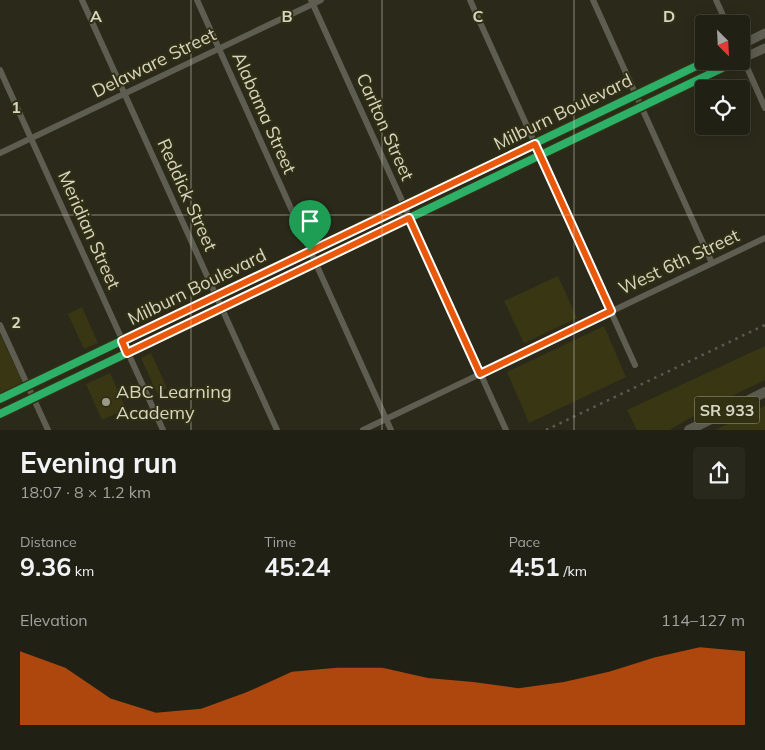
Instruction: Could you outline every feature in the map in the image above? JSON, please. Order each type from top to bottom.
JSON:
[{"type":"main road","name":"SR 933","points":[[689,430],[765,392]]},
{"type":"street","name":"Reddick Street","points":[[82,0],[277,430]]},
{"type":"street","name":"Alabama Street","points":[[197,0],[391,430]]},
{"type":"street","name":"Delaware Street","points":[[0,153],[219,49],[312,2],[321,0]]},
{"type":"street","points":[[470,0],[635,365]]},
{"type":"street","points":[[593,0],[712,263]]},
{"type":"street","points":[[716,0],[723,15]]},
{"type":"street","name":"Carlton Street","points":[[312,2],[506,430]]},
{"type":"street","points":[[750,40],[765,33]]},
{"type":"street","name":"Milburn Boulevard","points":[[750,54],[765,48]]},
{"type":"street","name":"Milburn Boulevard","points":[[0,399],[695,67]]},
{"type":"street","name":"Meridian Street","points":[[0,70],[163,430]]},
{"type":"street","name":"Milburn Boulevard","points":[[0,414],[716,70]]},
{"type":"street","points":[[746,70],[765,108]]},
{"type":"street","name":"West 6th Street","points":[[363,430],[765,238]]},
{"type":"street","points":[[0,325],[48,430]]},
{"type":"shaded area","points":[[558,276],[577,318],[524,343],[504,301]]},
{"type":"shaded area","points":[[82,307],[98,343],[84,349],[68,314]]},
{"type":"shaded area","points":[[604,326],[626,377],[529,423],[507,372]]},
{"type":"shaded area","points":[[0,334],[22,381],[21,385],[0,396]]},
{"type":"shaded area","points":[[765,346],[765,380],[715,404],[669,430],[637,430],[627,410]]},
{"type":"shaded area","points":[[151,353],[167,388],[157,393],[141,358]]},
{"type":"shaded area","points":[[110,373],[126,409],[102,420],[86,384]]},
{"type":"shaded area","points":[[765,406],[765,430],[716,430],[745,415]]},
{"type":"railway","points":[[546,430],[765,325]]},
{"type":"cycle path","points":[[0,399],[695,67]]},
{"type":"cycle path","points":[[0,414],[718,70]]},
{"type":"place","name":"ABC Learning Academy","points":[[106,402]]},
{"type":"route","points":[[535,144],[611,311],[480,374],[409,218],[127,353],[122,341],[310,251],[535,144]]}]
